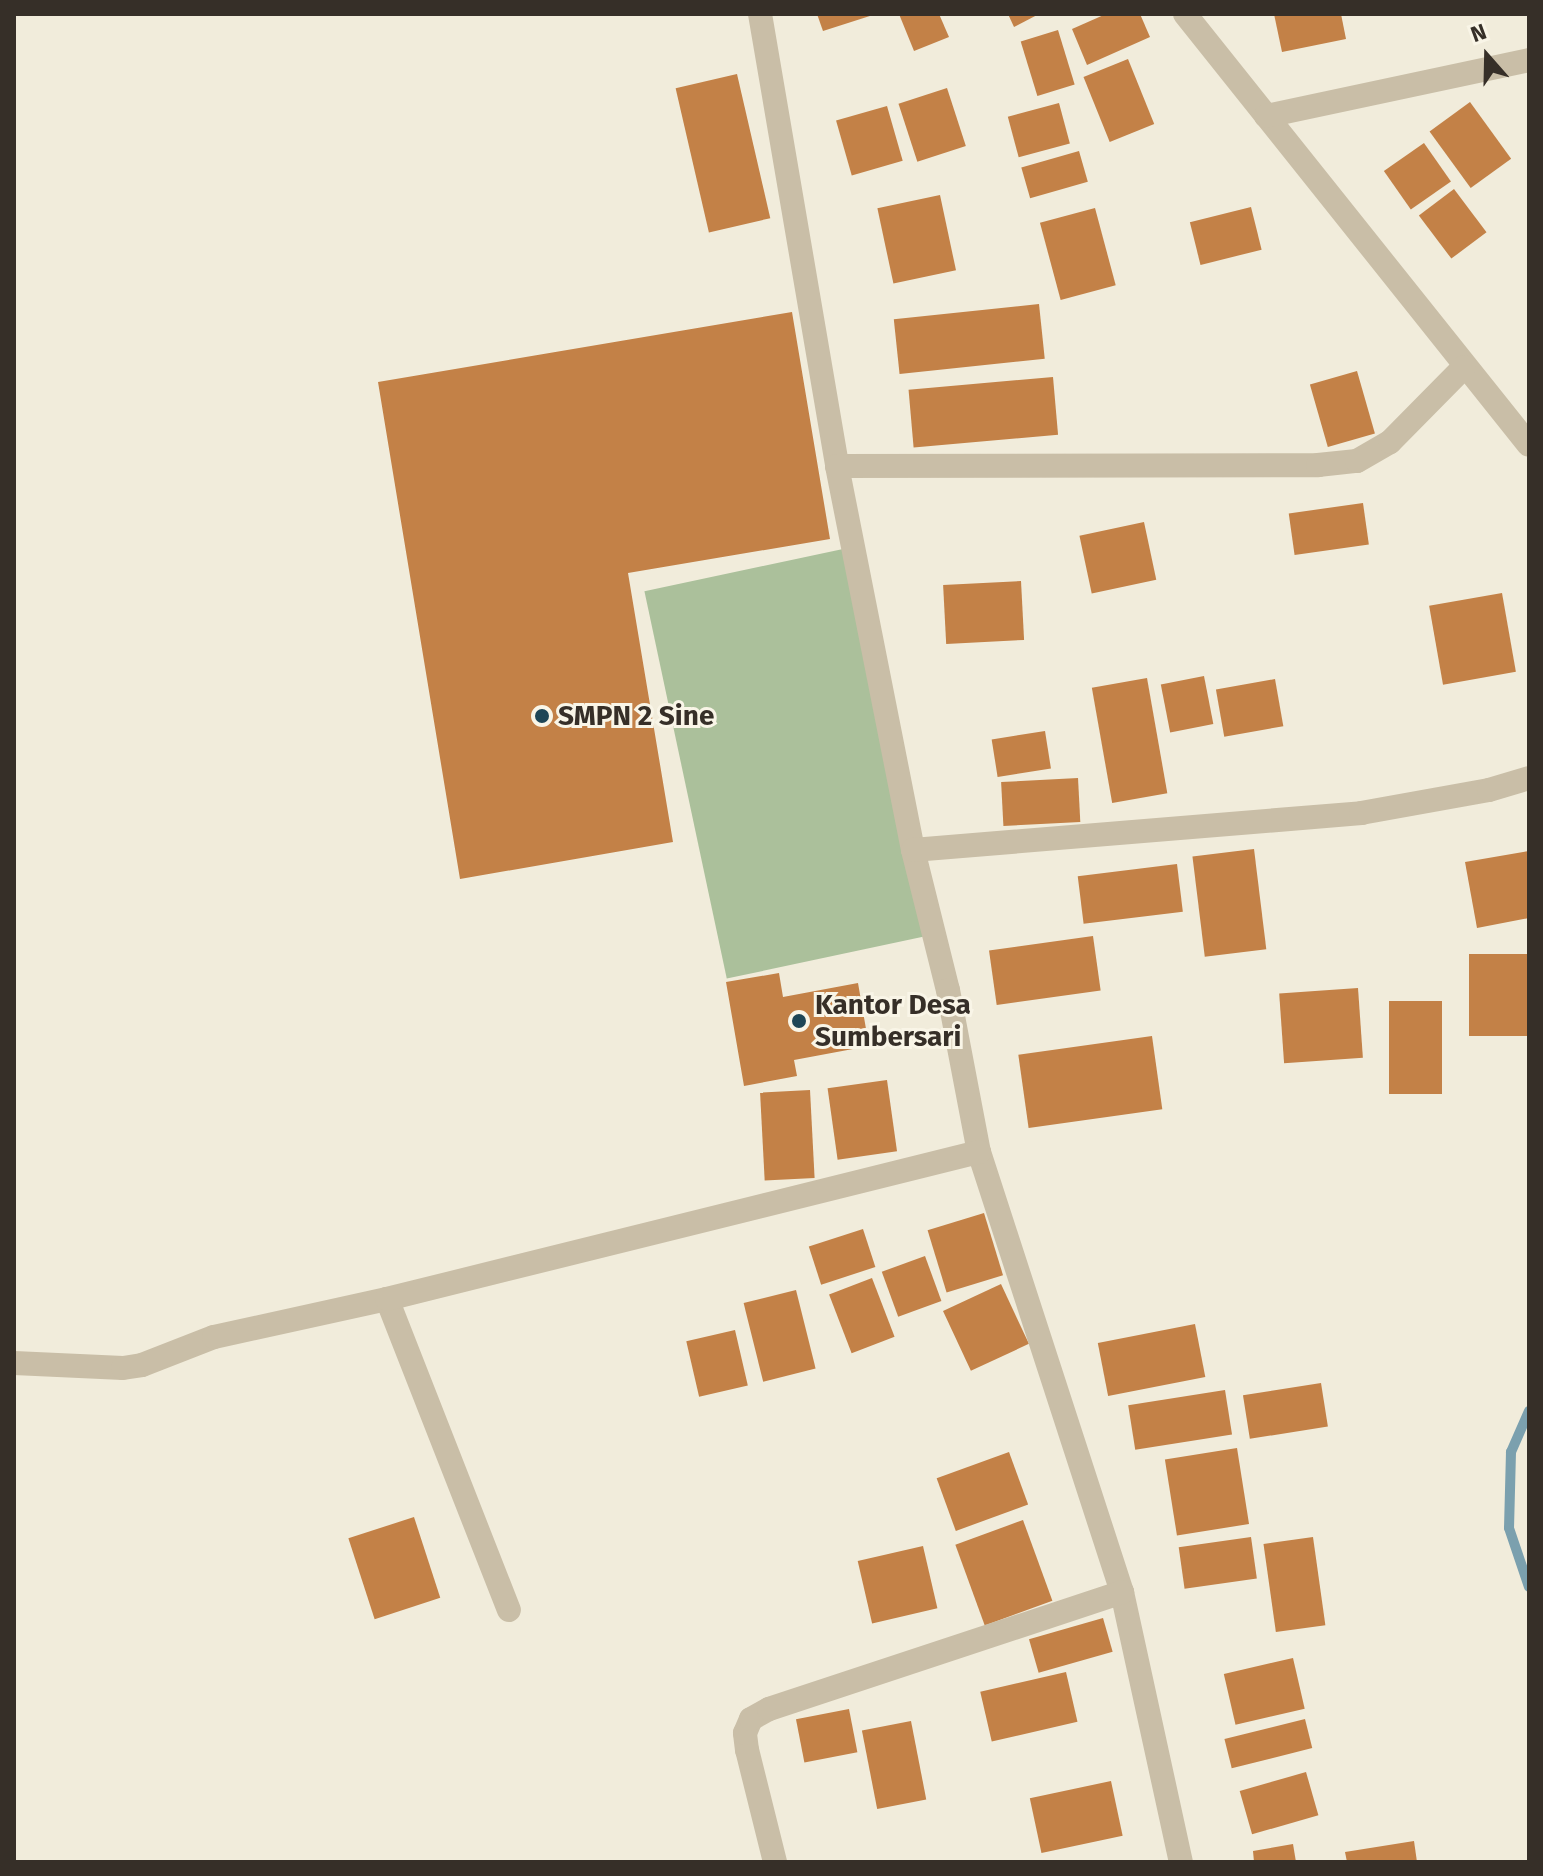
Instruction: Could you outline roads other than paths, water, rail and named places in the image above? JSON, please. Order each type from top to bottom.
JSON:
[{"type":"street","points":[[760,14],[837,466],[913,850],[948,990],[979,1152],[1122,1592],[1181,1862]]},
{"type":"street","points":[[1185,14],[1529,445]]},
{"type":"street","points":[[1266,116],[1502,63],[1529,60]]},
{"type":"street","points":[[837,466],[1318,465],[1357,461],[1390,442],[1464,367]]},
{"type":"street","points":[[913,850],[1361,813],[1489,790],[1529,778]]},
{"type":"street","points":[[14,1363],[123,1368],[142,1365],[214,1337],[387,1299],[979,1152]]},
{"type":"street","points":[[387,1299],[509,1610]]},
{"type":"street","points":[[775,1862],[747,1750],[745,1733],[751,1719],[769,1709],[1122,1592]]},
{"type":"waterway","points":[[1529,1411],[1511,1452],[1509,1528],[1529,1587]]},
{"type":"place","name":"SMPN 2 Sine","points":[[542,716]]},
{"type":"place","name":"Kantor Desa Sumbersari","points":[[799,1021]]}]
